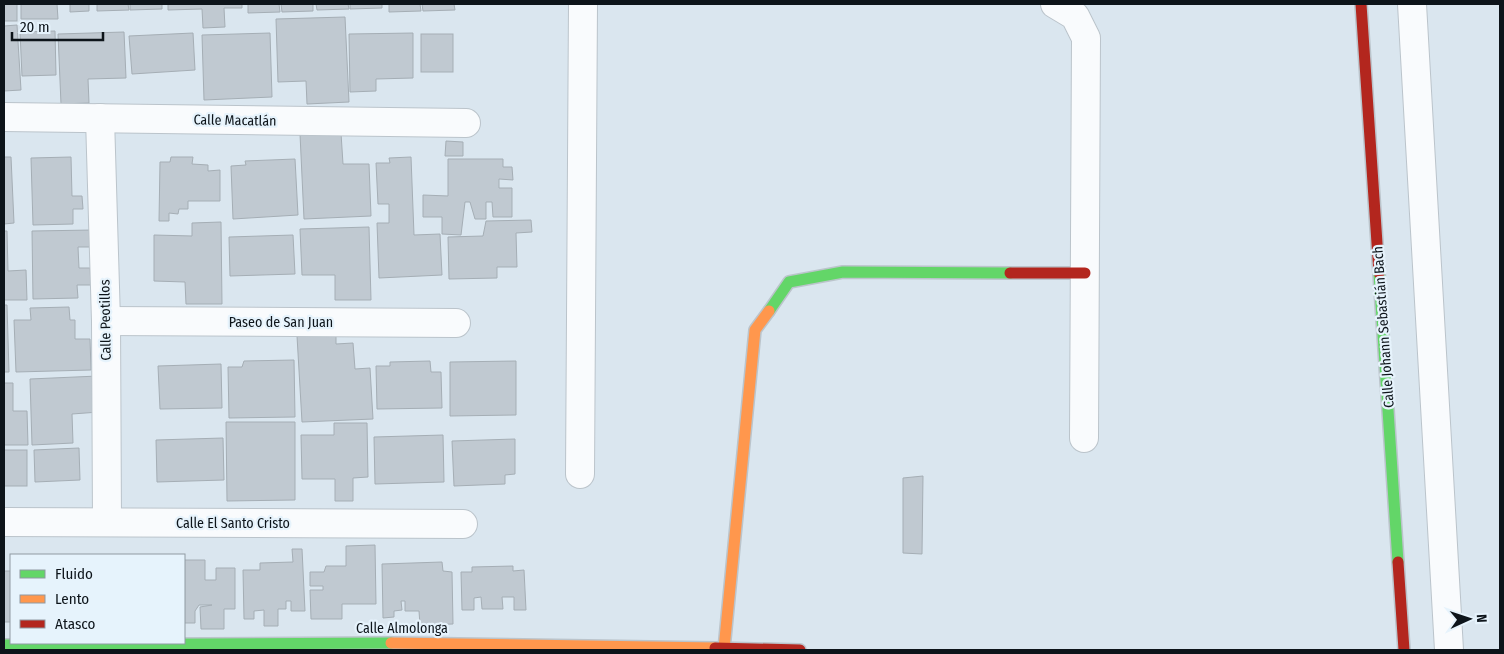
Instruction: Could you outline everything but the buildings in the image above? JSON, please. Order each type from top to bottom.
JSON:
[{"type":"street","points":[[580,474],[583,4]]},
{"type":"street","points":[[1055,4],[1075,16],[1086,38],[1084,438]]},
{"type":"street","name":"Calle Johann Sebastián Bach","points":[[1361,4],[1404,650]]},
{"type":"street","points":[[1412,4],[1449,650]]},
{"type":"street","name":"Calle Macatlán","points":[[4,117],[466,123]]},
{"type":"street","name":"Calle Peotillos","points":[[100,118],[106,321],[107,522]]},
{"type":"street","points":[[724,649],[755,330],[789,282],[843,272],[1085,273]]},
{"type":"street","name":"Paseo de San Juan","points":[[106,321],[456,323]]},
{"type":"street","name":"Calle El Santo Cristo","points":[[4,522],[463,524]]},
{"type":"street","name":"Calle Almolonga","points":[[4,645],[460,643],[800,650]]},
{"type":"traffic: fast","points":[[769,311],[789,282],[843,272],[1010,273]]},
{"type":"traffic: fast","points":[[1379,273],[1398,562]]},
{"type":"traffic: fast","points":[[4,645],[391,643]]},
{"type":"traffic: slow","points":[[724,649],[755,330],[769,311]]},
{"type":"traffic: slow","points":[[391,643],[715,648]]},
{"type":"traffic: jam","points":[[1361,4],[1379,273]]},
{"type":"traffic: jam","points":[[1010,273],[1085,273]]},
{"type":"traffic: jam","points":[[1398,562],[1404,650]]},
{"type":"traffic: jam","points":[[715,648],[800,650]]}]
